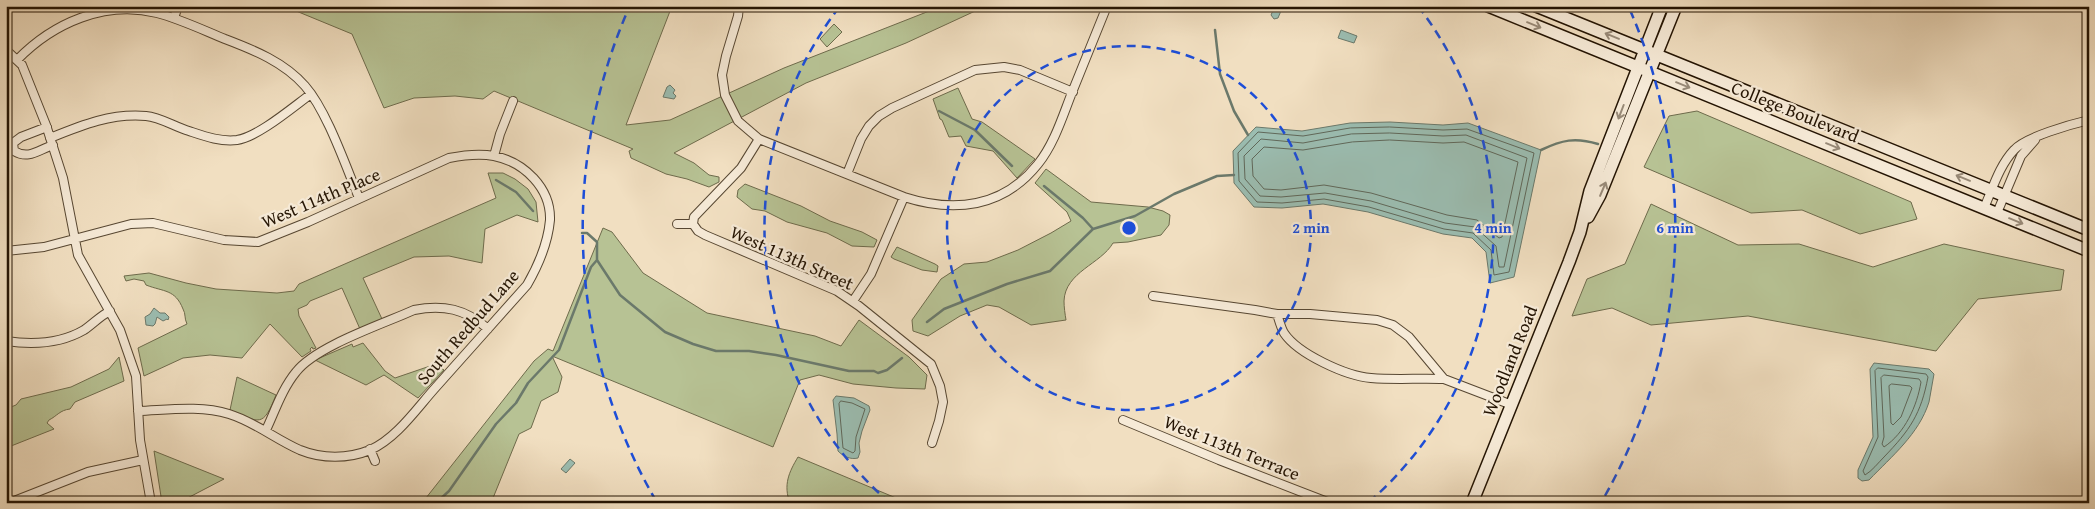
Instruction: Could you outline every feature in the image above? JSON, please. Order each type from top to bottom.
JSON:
[{"type":"main road","name":"College Boulevard","points":[[1488,6],[2089,251]]},
{"type":"main road","name":"College Boulevard","points":[[1536,6],[2089,230]]},
{"type":"main road","name":"Woodland Road","points":[[1580,232],[1590,191],[1662,6]]},
{"type":"main road","name":"Woodland Road","points":[[1472,503],[1580,232],[1600,195],[1676,6]]},
{"type":"street","points":[[174,18],[178,6]]},
{"type":"street","points":[[739,6],[722,75],[725,95],[738,121],[759,139],[904,197],[925,204],[947,206],[973,205],[1001,195],[1021,183],[1039,163],[1053,139],[1107,6]]},
{"type":"street","points":[[17,60],[44,37],[65,24],[99,9],[133,10],[174,18],[274,60],[292,72],[320,110],[359,198]]},
{"type":"street","points":[[6,50],[22,65],[47,127],[63,178],[71,239],[110,311],[128,349],[136,376],[143,460],[150,503]]},
{"type":"street","points":[[847,174],[861,140],[869,126],[879,116],[892,108],[975,70],[1004,67],[1020,70],[1072,92]]},
{"type":"street","points":[[47,127],[13,142],[14,151],[21,155],[29,155],[100,119],[119,116],[147,116],[212,138],[237,140],[247,138],[310,94]]},
{"type":"street","points":[[494,156],[500,134],[513,101]]},
{"type":"street","points":[[1984,208],[2002,166],[2015,148],[2054,130],[2089,120]]},
{"type":"street","points":[[1997,213],[2021,156],[2038,137]]},
{"type":"street","points":[[677,224],[693,224],[694,217],[741,168],[759,139]]},
{"type":"street","name":"West 114th Place","points":[[6,251],[44,247],[131,224],[153,223],[224,240],[258,242],[449,158],[474,155],[494,156]]},
{"type":"street","name":"South Redbud Lane","points":[[370,450],[398,430],[527,285],[536,269],[547,237],[550,219],[546,197],[536,179],[518,165],[494,156]]},
{"type":"street","points":[[852,301],[871,274],[904,197]]},
{"type":"street","name":"West 113th Street","points":[[693,224],[698,231],[705,235],[836,291],[852,301],[931,364],[940,386],[943,402],[932,443]]},
{"type":"street","points":[[1153,296],[1277,314],[1366,317],[1400,329],[1444,379]]},
{"type":"street","points":[[266,430],[288,383],[296,371],[323,350],[414,310],[430,306],[449,308],[466,313],[488,329]]},
{"type":"street","points":[[6,341],[29,345],[60,340],[84,330],[110,311]]},
{"type":"street","points":[[1277,314],[1284,332],[1292,341],[1316,358],[1342,371],[1372,378],[1444,379],[1512,405]]},
{"type":"street","points":[[138,411],[211,410],[228,414],[266,430],[299,450],[318,456],[353,455],[370,450],[375,461]]},
{"type":"street","name":"West 113th Terrace","points":[[1123,420],[1218,460],[1330,503]]},
{"type":"street","points":[[9,503],[88,472],[143,460]]},
{"type":"green space","points":[[284,6],[672,6],[626,125],[670,120],[784,68],[942,6],[986,6],[906,43],[806,83],[674,153],[694,163],[709,175],[719,177],[719,182],[709,187],[666,174],[631,158],[629,151],[633,149],[494,91],[483,99],[455,96],[414,98],[384,108],[352,34]]},
{"type":"green space","points":[[834,24],[842,32],[827,47],[820,39]]},
{"type":"green space","points":[[958,88],[972,119],[982,122],[1035,159],[1017,178],[993,151],[966,146],[961,136],[949,137],[933,99]]},
{"type":"green space","points":[[1697,111],[1911,202],[1917,219],[1860,234],[1802,210],[1751,213],[1644,167],[1669,116]]},
{"type":"green space","points":[[1046,169],[1091,202],[1148,207],[1163,211],[1170,215],[1169,225],[1161,235],[1113,243],[1100,257],[1077,275],[1066,291],[1064,301],[1066,320],[1031,325],[999,307],[987,305],[960,316],[928,336],[913,331],[912,320],[941,279],[964,264],[987,262],[1018,250],[1071,221],[1067,212],[1035,183]]},
{"type":"green space","points":[[488,173],[503,173],[528,189],[536,202],[538,222],[517,215],[485,229],[482,263],[449,256],[414,257],[363,278],[382,319],[360,329],[342,288],[310,301],[307,305],[298,309],[299,316],[316,348],[313,349],[312,347],[311,351],[302,357],[270,324],[242,358],[210,355],[183,358],[144,376],[138,348],[187,324],[184,311],[173,294],[146,285],[144,281],[134,279],[126,281],[124,276],[149,273],[216,289],[277,293],[294,291],[299,284],[496,198]]},
{"type":"green space","points":[[745,184],[801,206],[830,221],[862,232],[877,240],[874,247],[852,246],[827,233],[787,222],[765,211],[752,209],[737,197],[738,190]]},
{"type":"green space","points":[[1651,204],[1738,245],[1799,244],[1873,267],[1944,244],[2064,270],[2061,290],[1978,299],[1936,351],[1748,316],[1651,325],[1612,308],[1572,316],[1587,279],[1625,264]]},
{"type":"green space","points":[[603,228],[612,232],[643,273],[707,313],[815,336],[841,346],[859,320],[909,357],[927,375],[925,389],[853,384],[819,375],[800,380],[773,447],[552,356],[562,377],[558,392],[541,401],[531,428],[519,434],[491,503],[422,503],[534,361],[548,349],[553,351]]},
{"type":"green space","points":[[897,247],[935,264],[938,266],[937,272],[922,270],[894,259],[891,257]]},
{"type":"green space","points":[[363,343],[385,371],[395,378],[436,364],[444,370],[418,398],[384,375],[366,385],[315,360],[352,344],[353,347]]},
{"type":"green space","points":[[119,357],[124,381],[75,402],[70,409],[61,412],[49,420],[47,423],[54,429],[6,448],[6,409],[16,405],[21,399],[71,387],[109,369]]},
{"type":"green space","points":[[237,377],[276,395],[272,406],[264,418],[254,420],[230,410]]},
{"type":"green space","points":[[154,451],[224,479],[178,503],[162,503]]},
{"type":"green space","points":[[798,457],[908,503],[790,503],[787,484]]},
{"type":"water","points":[[1275,6],[1283,6],[1278,18],[1274,19],[1271,15]]},
{"type":"water","points":[[1341,30],[1357,36],[1354,43],[1338,38]]},
{"type":"water","points":[[670,85],[675,90],[673,93],[676,96],[674,99],[663,97],[667,87]]},
{"type":"water","points":[[1390,122],[1443,125],[1468,123],[1541,150],[1514,277],[1490,283],[1486,252],[1472,238],[1443,234],[1368,212],[1323,204],[1282,208],[1254,207],[1234,183],[1233,151],[1256,127],[1302,131],[1350,123]]},
{"type":"water","points":[[154,308],[160,313],[165,313],[169,317],[168,320],[163,321],[157,317],[153,326],[146,325],[145,317]]},
{"type":"water","points":[[1874,363],[1929,369],[1934,374],[1929,402],[1919,424],[1904,444],[1869,480],[1862,481],[1858,478],[1858,470],[1873,437],[1870,369]]},
{"type":"water","points":[[836,396],[854,398],[869,406],[870,410],[859,443],[860,452],[858,458],[847,457],[838,451],[833,400]]},
{"type":"water","points":[[570,459],[575,463],[566,473],[561,469]]},
{"type":"waterway","points":[[1215,30],[1220,74],[1234,111],[1248,135]]},
{"type":"waterway","points":[[939,111],[975,130],[1012,166]]},
{"type":"waterway","points":[[1541,150],[1556,144],[1575,140],[1598,144]]},
{"type":"waterway","points":[[927,322],[944,309],[1007,284],[1050,271],[1093,229],[1135,216],[1174,194],[1217,176],[1234,175]]},
{"type":"waterway","points":[[496,180],[516,192],[533,211]]},
{"type":"waterway","points":[[1044,186],[1083,218],[1093,229]]},
{"type":"waterway","points":[[582,233],[587,233],[597,242],[597,260]]},
{"type":"waterway","points":[[436,503],[449,491],[496,424],[516,403],[528,383],[559,350],[591,267],[597,260],[620,295],[665,332],[693,344],[716,351],[749,351],[849,371],[874,371],[878,373],[887,370],[902,358]]}]
